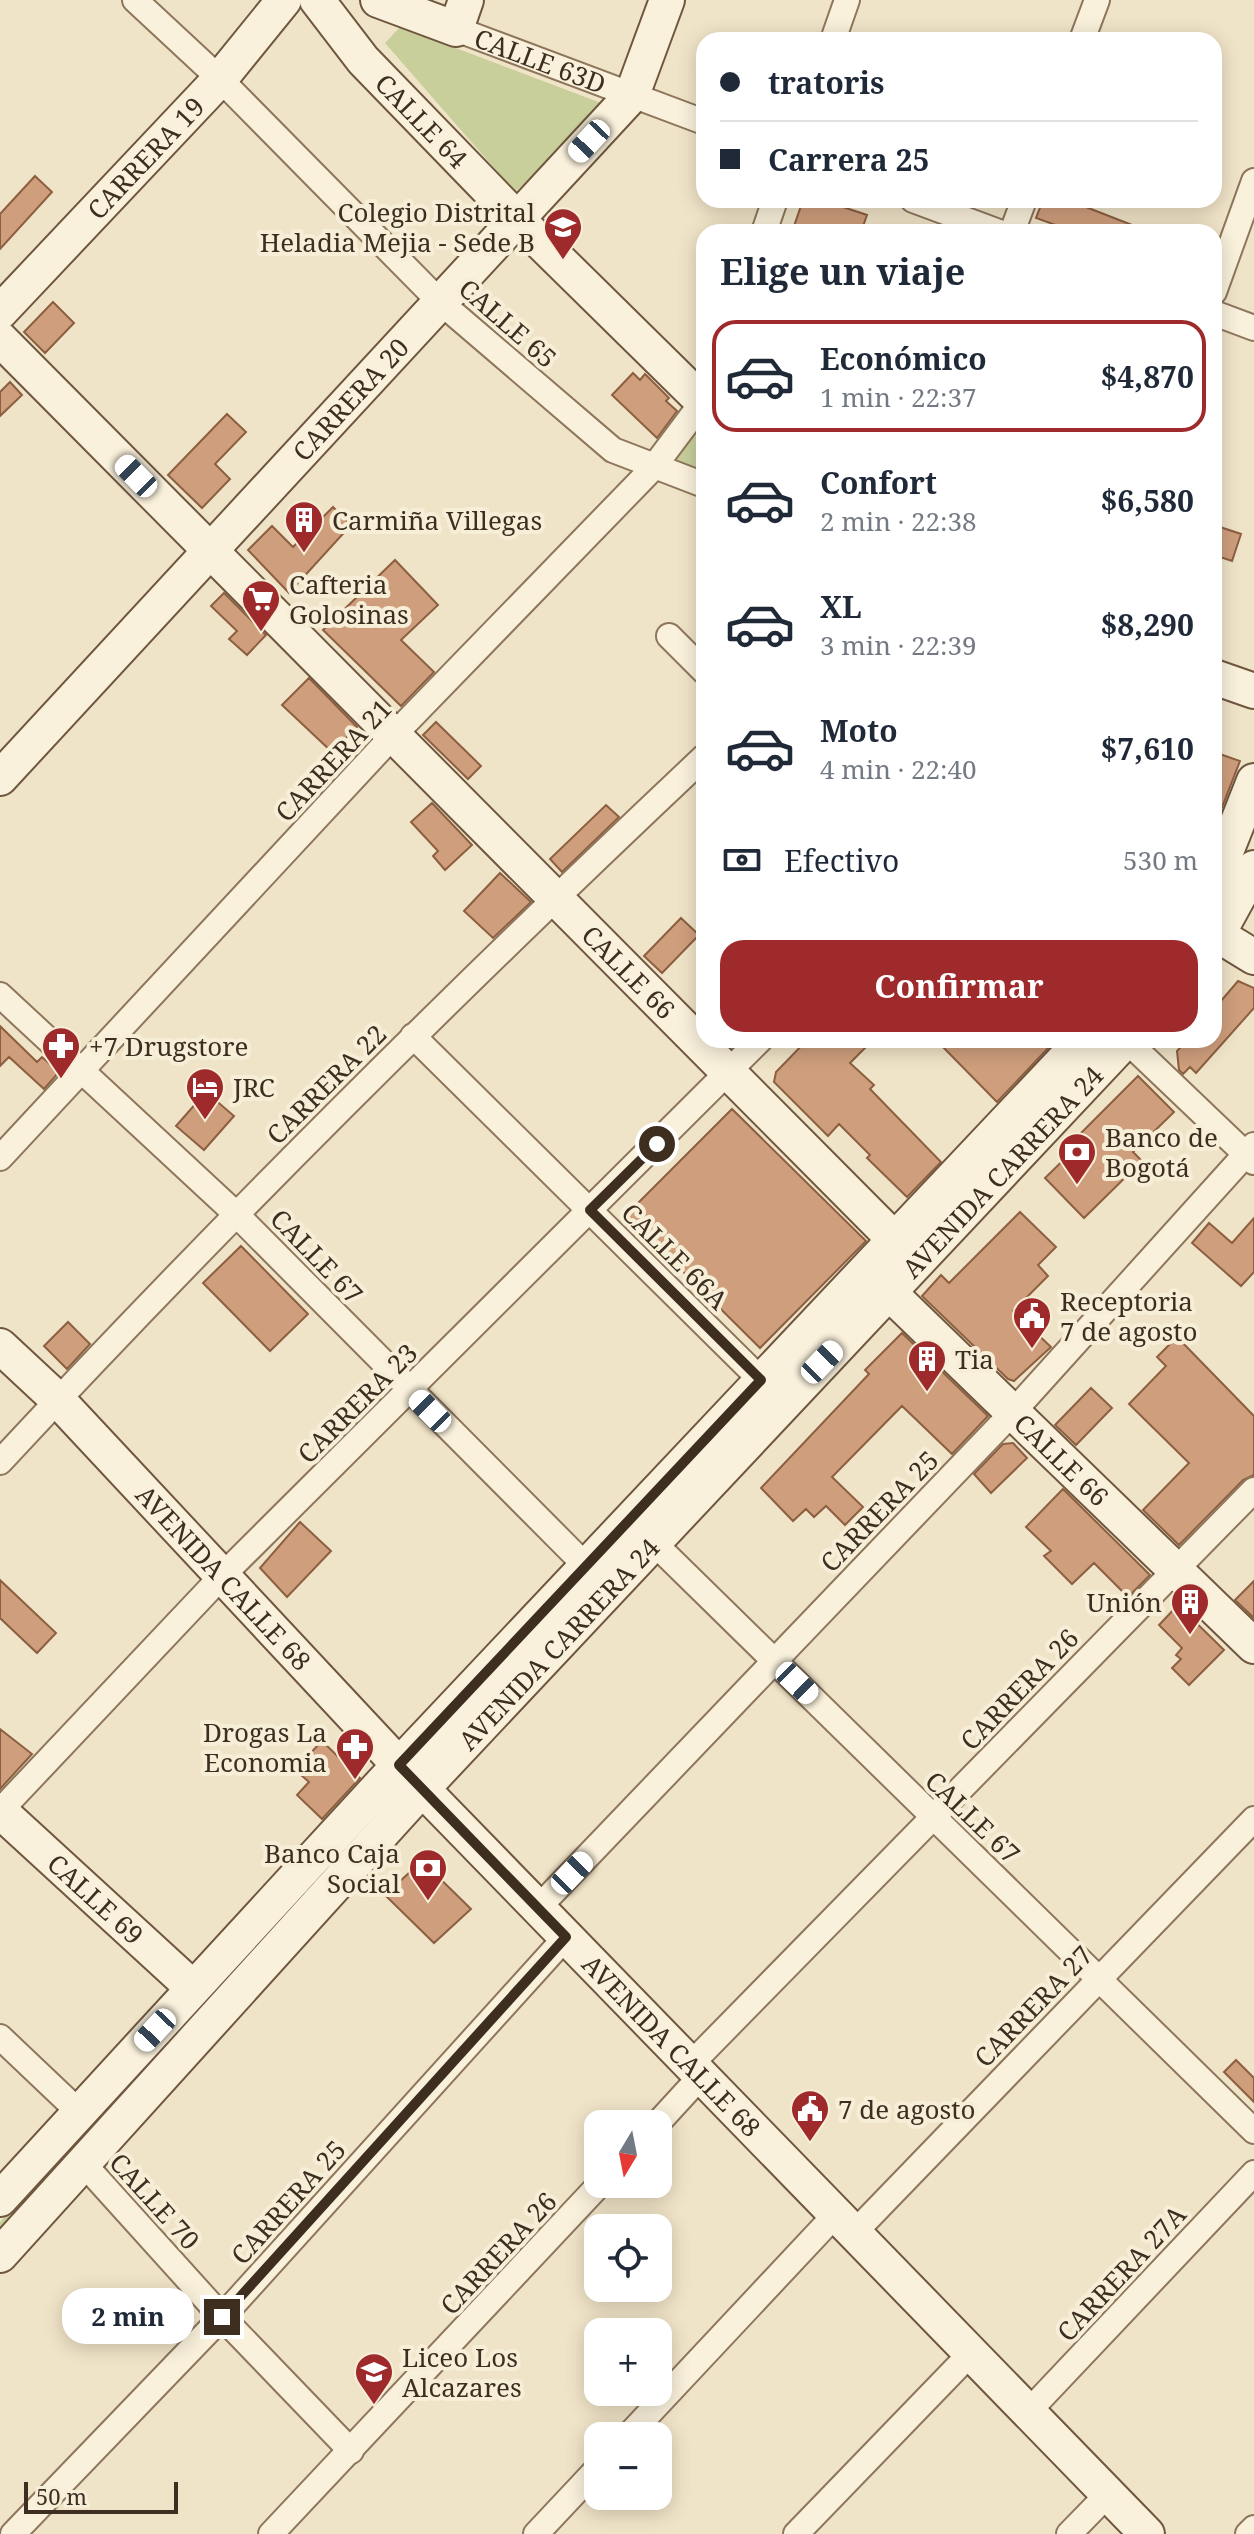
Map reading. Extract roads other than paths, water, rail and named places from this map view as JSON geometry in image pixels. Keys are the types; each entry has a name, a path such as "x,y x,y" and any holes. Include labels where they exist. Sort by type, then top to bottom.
{"main road":[{"name":"CARRERA 19","path":"0,312 220,79 284,0"},
{"name":"CALLE 64","path":"317,0 363,60 517,219 696,393"},
{"name":"CALLE 63D","path":"378,0 461,14"},
{"name":"CARRERA 20","path":"0,778 632,95 667,0"},
{"name":"CALLE 66","path":"0,339 696,1040"},
{"path":"1222,680 1254,691"},
{"path":"1222,862 1254,781"},
{"path":"1222,927 1254,868"},
{"path":"1222,941 1254,957"},
{"name":"CALLE 66","path":"704,1048 894,1239"},
{"name":"AVENIDA CARRERA 24","path":"894,1239 1073,1048"},
{"name":"AVENIDA CARRERA 24","path":"0,2255 83,2163 586,1566 761,1380 877,1281 1118,1048"},
{"path":"877,1281 894,1239"},
{"name":"CALLE 66","path":"877,1281 1254,1646"},
{"name":"AVENIDA CARRERA 24","path":"0,2199 193,1988 654,1543 877,1281"},
{"name":"AVENIDA CALLE 68","path":"0,1346 58,1400 410,1777 1147,2534"},
{"name":"CALLE 69","path":"0,1811 193,1988"}],"street":[{"name":"CALLE 65","path":"135,0 220,79 439,301 613,450 696,482"},
{"path":"836,32 847,0"},
{"path":"1085,32 1097,0"},
{"name":"CALLE 63D","path":"461,14 632,95 696,119"},
{"path":"1222,270 1254,181"},
{"path":"934,208 978,224"},
{"path":"1222,316 1254,328"},
{"name":"CARRERA 21","path":"0,1158 394,735 653,468 696,412"},
{"path":"669,636 696,663"},
{"name":"CARRERA 22","path":"0,1462 236,1214 413,1036 696,765"},
{"name":"CALLE 67","path":"0,995 236,1214 586,1566"},
{"name":"CALLE 66A","path":"413,1036 761,1380"},
{"name":"CARRERA 23","path":"0,1811 222,1576 752,1048"},
{"path":"1135,1048 1251,1154"},
{"name":"CARRERA 25","path":"538,1908 1013,1412 1251,1154"},
{"name":"CARRERA 26","path":"667,2110 696,2070 933,1817 1254,1490"},
{"name":"CALLE 67","path":"654,1543 1254,2131"},
{"name":"CARRERA 27","path":"642,2422 1099,1978 1254,1819"},
{"name":"CARRERA 25","path":"13,2534 222,2317 566,1937"},
{"path":"0,2037 79,2112"},
{"name":"CALLE 70","path":"83,2163 222,2317 351,2451"},
{"name":"CARRERA 27A","path":"1028,2412 1254,2173"},
{"name":"CARRERA 26","path":"271,2534 587,2198"},
{"path":"796,2534 971,2353"},
{"path":"536,2534 584,2483"},
{"path":"1069,2534 1108,2494"},
{"path":"1248,2534 1254,2528"}],"place":[{"name":"Colegio Distrital Heladia Mejia - Sede B","path":"563,261"},
{"name":"Carmiña Villegas","path":"304,554"},
{"name":"Cafteria Golosinas","path":"261,633"},
{"name":"+7 Drugstore","path":"61,1080"},
{"name":"JRC","path":"205,1121"},
{"name":"Banco de Bogotá","path":"1077,1186"},
{"name":"Receptoria 7 de agosto","path":"1032,1350"},
{"name":"Tia","path":"927,1393"},
{"name":"Unión","path":"1190,1636"},
{"name":"Drogas La Economia","path":"355,1781"},
{"name":"Banco Caja Social","path":"428,1902"},
{"name":"7 de agosto","path":"810,2143"},
{"name":"Liceo Los Alcazares","path":"374,2406"}]}
